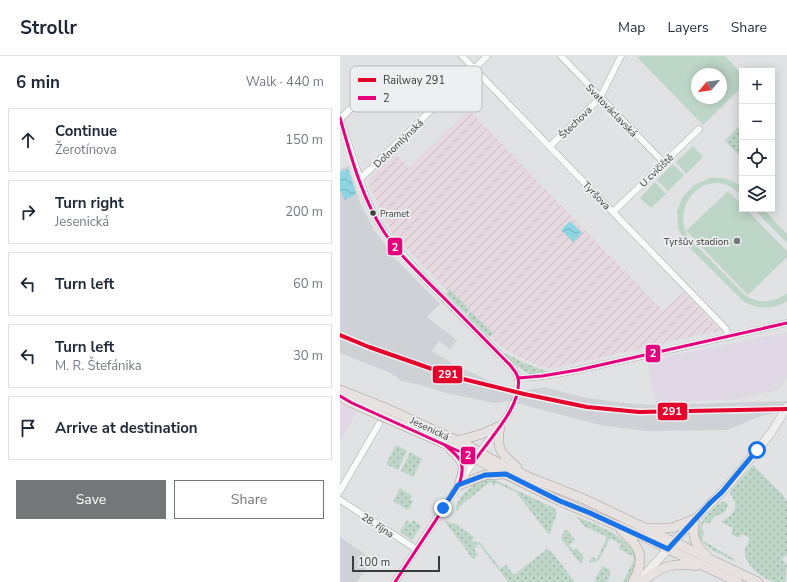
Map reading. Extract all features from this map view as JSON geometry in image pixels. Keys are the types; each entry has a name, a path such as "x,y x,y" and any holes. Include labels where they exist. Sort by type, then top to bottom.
{"main road":[{"name":"Jesenická","path":"340,390 388,409 457,441 506,474 560,501 671,546 711,565 758,582"},
{"name":"Jesenická","path":"340,396 352,403 442,443 491,459 531,478 584,499 644,528 671,546"},
{"path":"457,441 482,434 500,426"},
{"path":"500,426 497,438 502,454 531,478"},
{"path":"442,443 462,461 464,469 458,485"},
{"path":"458,485 485,475 506,474"},
{"path":"644,528 672,528 695,519"},
{"path":"695,519 692,528 694,541 711,565"},
{"path":"612,523 628,536 638,549 641,560 633,582"},
{"path":"642,582 659,570 673,565 711,565"},
{"name":"Jesenická","path":"711,565 738,582"}],"street":[{"name":"Tyršova","path":"462,56 473,66"},
{"name":"Dolnomlýnská","path":"477,66 487,56"},
{"name":"Svatováclavská","path":"561,56 664,163"},
{"name":"Štechova","path":"550,146 600,98 621,56"},
{"name":"Tyršova","path":"482,75 726,329 729,337"},
{"path":"350,108 340,118 366,197 378,222 420,275 510,365 518,378 517,390"},
{"name":"Dolnomlýnská","path":"360,179 429,112"},
{"name":"U cvičiště","path":"613,212 699,129"},
{"path":"518,378 536,378 560,374 787,323"},
{"path":"395,582 478,455 509,413 514,403"},
{"path":"638,582 737,475 771,433 787,407"},
{"path":"340,491 378,424"},
{"name":"28. října","path":"340,500 416,549"}],"shaded area":[{"path":"467,112 471,112 663,311 684,292 721,331 550,369 527,361 501,347 392,233 367,180 395,153 409,168"},
{"path":"349,166 360,203 375,231 396,259 440,304 427,317 457,340 450,349 439,341 432,351 453,364 492,382 522,391 544,387 582,397 652,405 787,401 787,413 761,416 727,430 645,431 600,425 509,401 495,403 446,393 417,384 401,381 391,373 340,353 340,169"},
{"path":"787,332 787,378 778,390 738,399 656,403 647,361"},
{"path":"340,402 357,412 340,441"},
{"path":"340,537 372,559 357,582 340,582"}],"green space":[{"path":"640,56 725,56 739,71 739,90 727,102 727,68 691,68 691,104 725,104 703,125 638,58"},
{"path":"738,127 739,155 725,141"},
{"path":"693,146 703,157 686,174 676,162"},
{"path":"673,164 684,175 668,191 657,180"},
{"path":"710,178 723,178 735,182 739,185 739,193 733,188 722,184 711,184 701,187 693,194 687,203 684,213 684,225 688,237 746,296 751,299 767,301 777,299 787,293 786,302 780,305 764,308 748,304 743,301 687,245 678,228 677,212 682,197 694,185"},
{"path":"655,182 666,194 651,208 640,198"},
{"name":"Tyršův stadion","path":"728,191 739,202 739,212 749,212 787,251 787,257 748,295 686,231"},
{"path":"757,212 766,212 787,234 787,243"},
{"path":"450,289 470,310 466,314 446,294"},
{"path":"471,312 493,333 489,337 467,316"},
{"path":"505,353 524,363 551,373 533,375 525,372 503,355"},
{"path":"396,445 407,451 398,470 386,464"},
{"path":"410,452 422,459 413,477 401,471"},
{"path":"753,465 782,494 787,502 787,555 782,559 787,565 785,582 770,581 754,570 745,555 745,548 750,538 742,534 739,538 731,534 733,528 721,522 732,513 735,507 735,503 730,494 731,490"},
{"path":"493,479 554,508 557,513 549,535 516,492 496,483 494,486 490,482 461,505 457,511 456,510 456,506 461,497 473,486 482,480"},
{"path":"400,488 412,496 410,499 413,502 408,510 393,501"},
{"path":"725,501 728,505 725,512 714,517 709,524 704,522 701,530 705,532 702,540 734,559 734,561 710,548 699,538 698,531 701,523 718,504"},
{"path":"577,517 612,533 629,545 634,552 636,565 627,582 623,582 634,560 634,557 619,549 621,544 610,538 599,560 589,562 592,557 597,559 607,537 584,526"},
{"path":"407,520 410,523 413,520 421,526 412,540 400,532"},
{"path":"447,521 452,524 454,523 474,537 472,541 474,543 476,540 478,543 480,542 500,569 506,565 514,575 547,549 551,551 575,582 508,582 479,544 474,549 478,555 473,559 446,523"},
{"path":"565,530 567,530 575,540 569,545 573,550 576,548 584,557 581,564 562,540 562,535"},
{"path":"603,566 610,570 610,576 607,582 596,582 595,579"}],"water":[{"path":"348,169 356,194 345,200 340,190 340,172"},
{"path":"570,221 582,233 573,242 561,230"}],"tunnel":[{"path":"513,403 517,390"}],"railway":[{"path":"340,344 388,363 458,382 524,398 587,407"},
{"path":"544,391 603,404"}],"rail line":[{"name":"291","path":"340,335 369,347 455,377 524,394 587,407 639,412 787,409"}],"transit line":[{"name":"2","path":"340,118 363,191 384,232 411,265 510,365 518,378 516,399 511,410 476,459 352,403 340,396"},
{"name":"2","path":"518,378 578,370 787,323"},
{"name":"2","path":"395,582 459,485 462,471 461,462 459,458 445,445"}],"place":[{"name":"Pramet","path":"373,213"},
{"name":"Tyršův stadion","path":"737,241"}],"route":[{"path":"443,508 458,485 485,475 506,474 560,501 590,513 668,549 722,492 757,450"}]}
